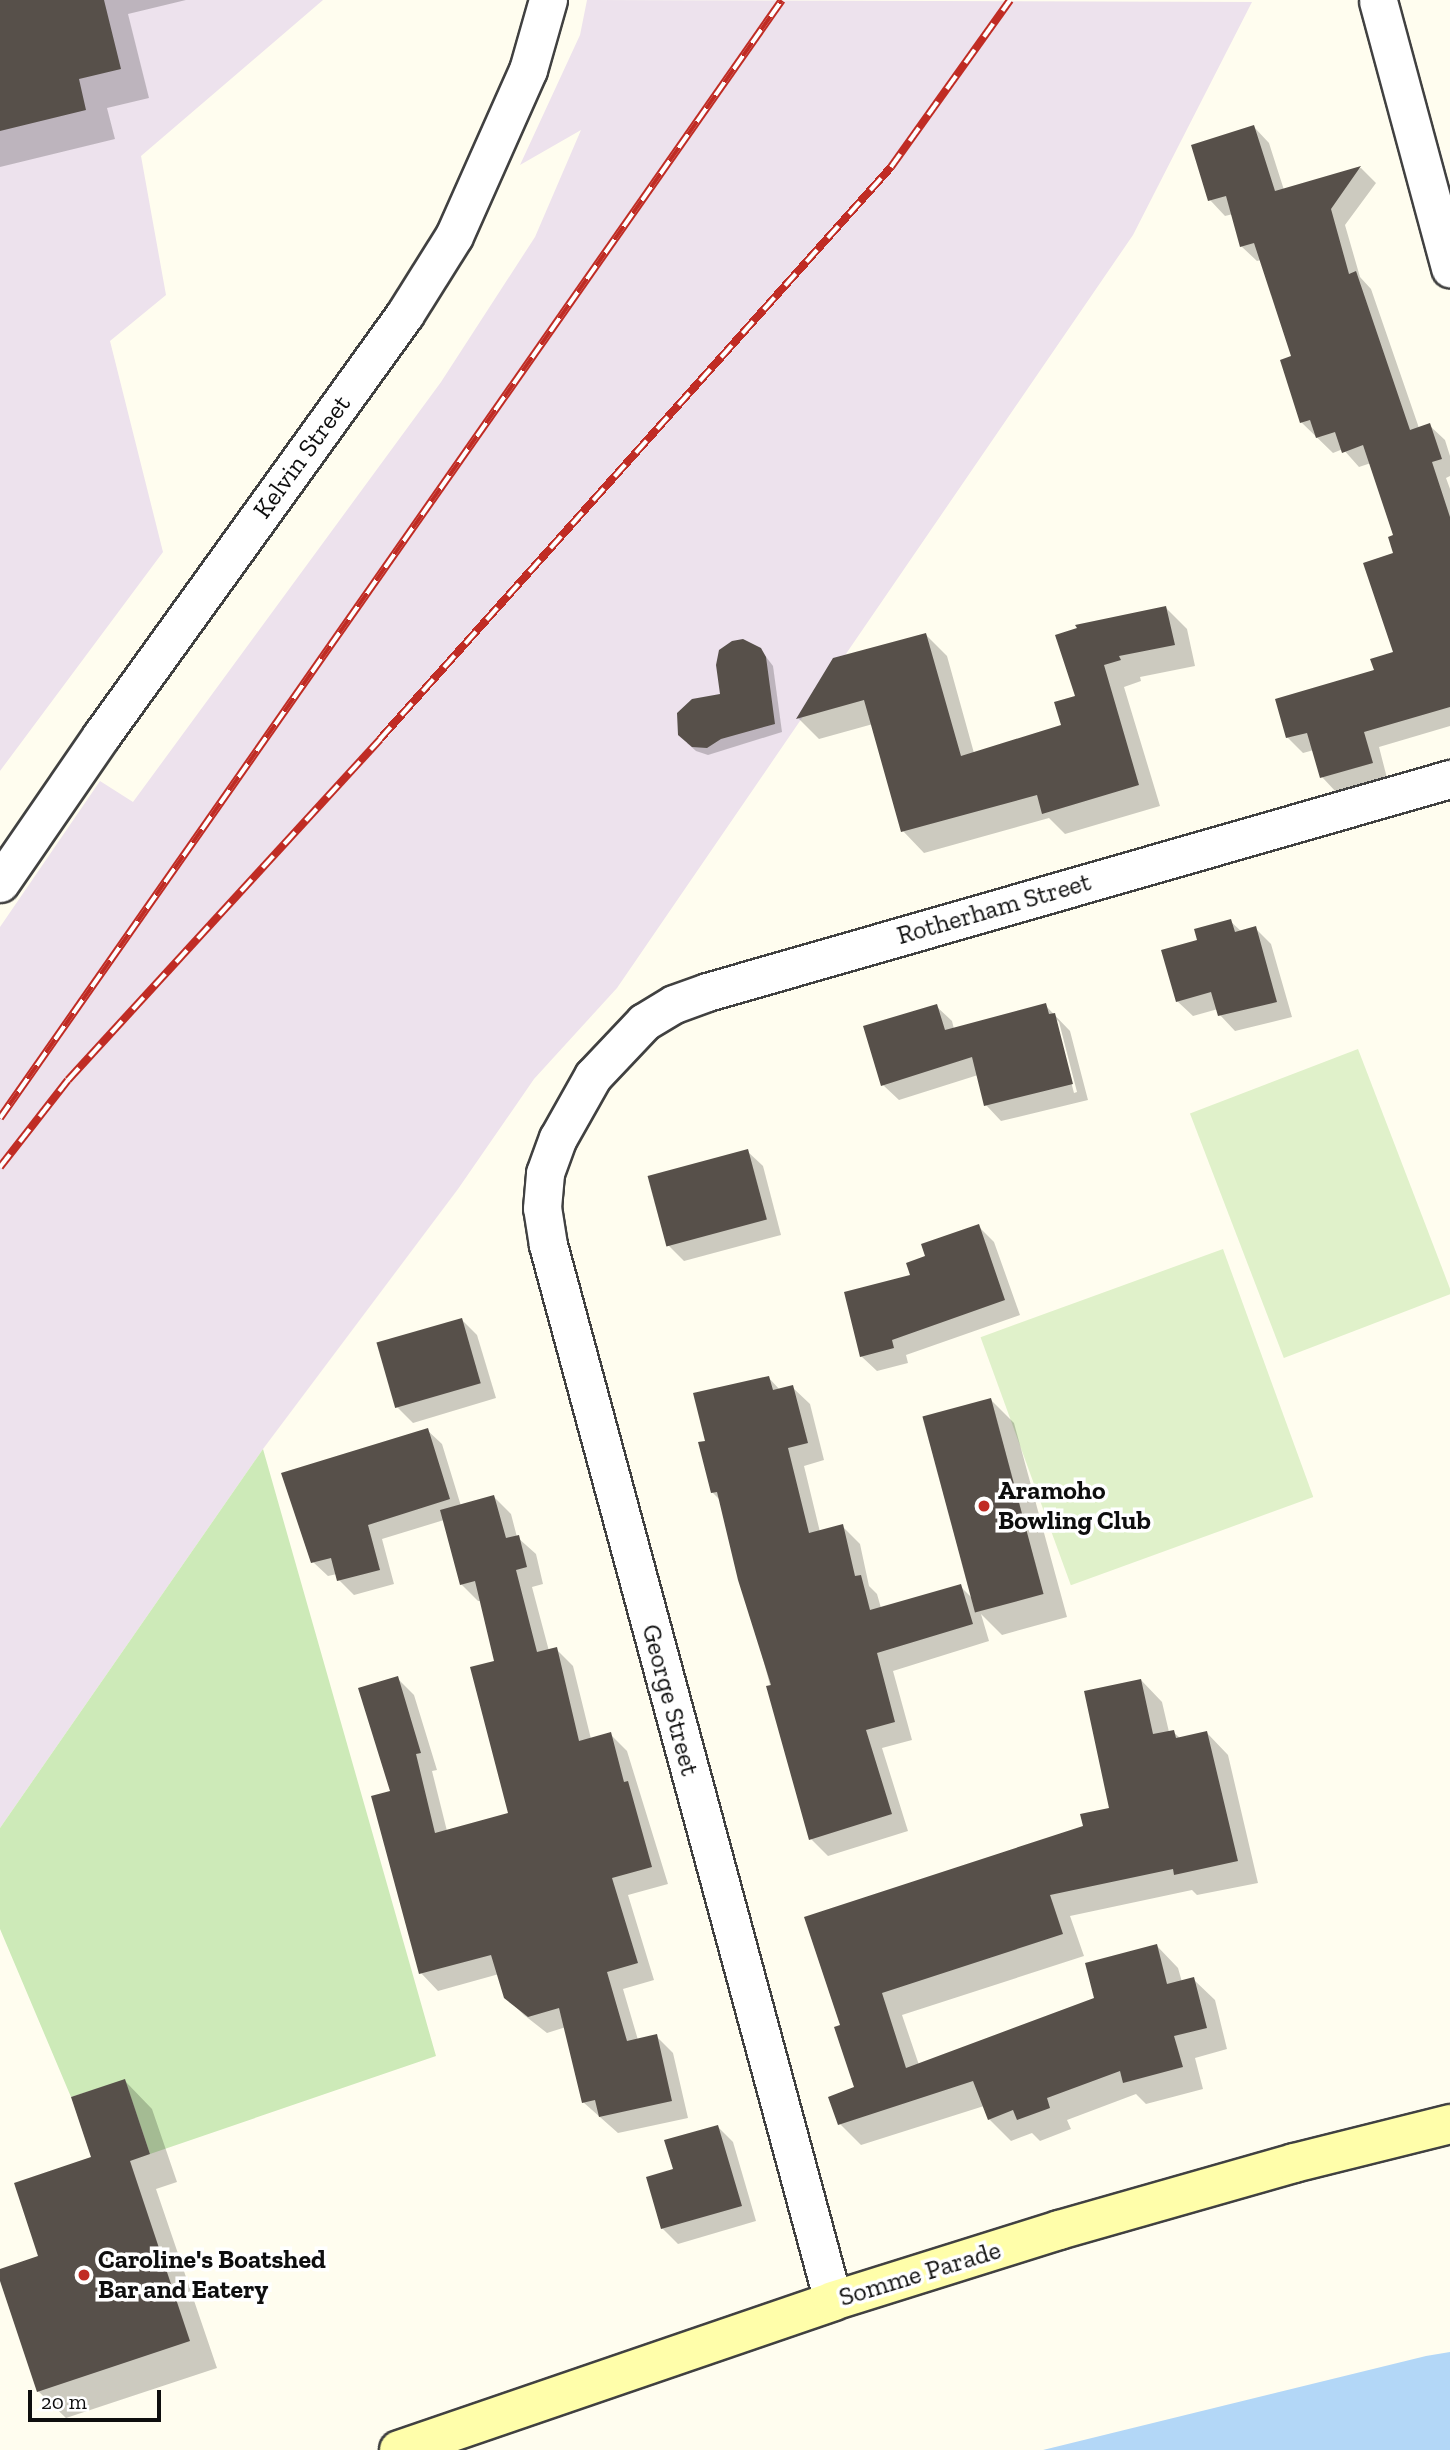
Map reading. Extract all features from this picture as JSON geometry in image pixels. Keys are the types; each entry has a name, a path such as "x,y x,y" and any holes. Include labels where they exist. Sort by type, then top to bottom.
{"main road":[{"name":"Somme Parade","path":"399,2450 832,2301 1059,2231 1294,2163 1450,2124"}],"street":[{"name":"Kelvin Street","path":"0,883 100,736 405,314 447,247 492,157 528,70 548,0"},
{"path":"1378,1 1450,268"},
{"name":"Rotherham Street","path":"576,1102 593,1076 644,1022 674,1004 707,992 1450,779"},
{"name":"George Street","path":"576,1102 545,1173 542,1208 548,1245 832,2301"}],"shaded area":[{"path":"0,0 323,0 141,156 166,295 110,341 163,552 0,771"},
{"path":"587,0 1252,2 1133,235 617,988 534,1079 458,1189 263,1449 0,1828 0,927 100,781 133,802 441,382 535,237 581,130 520,165 580,35"}],"green space":[{"path":"1358,1049 1450,1294 1284,1358 1190,1114"},
{"path":"1223,1249 1313,1497 1071,1585 981,1337"},
{"path":"263,1449 436,2056 150,2154 125,2080 71,2097 0,1929 0,1828"}],"water":[{"path":"1450,2352 1450,2450 1043,2450 1426,2356"}],"building":[{"path":"0,0 104,0 121,69 79,79 86,110 0,131"},
{"path":"1254,125 1275,191 1361,166 1331,209 1349,274 1356,271 1410,430 1430,423 1442,459 1432,462 1450,517 1450,707 1364,732 1373,763 1320,778 1307,733 1286,738 1275,699 1374,670 1370,659 1393,652 1363,563 1393,553 1388,537 1393,535 1363,445 1342,453 1335,432 1316,438 1310,420 1300,423 1280,360 1291,356 1254,243 1240,247 1226,196 1208,201 1191,145"},
{"path":"1166,606 1175,645 1119,656 1121,660 1104,665 1139,785 1042,814 1037,795 901,832 864,700 796,719 833,658 926,633 961,756 1061,725 1054,702 1075,696 1055,635 1077,628 1075,625"},
{"path":"743,639 761,648 766,657 775,724 721,739 707,748 692,747 678,735 677,713 692,699 720,694 716,665 719,650 732,641"},
{"path":"1231,919 1235,932 1256,926 1277,1002 1218,1016 1211,992 1176,1002 1161,950 1197,940 1194,929"},
{"path":"1046,1003 1049,1014 1055,1013 1073,1084 984,1106 972,1057 881,1086 863,1026 937,1004 945,1030"},
{"path":"748,1149 767,1220 666,1246 648,1176"},
{"path":"979,1224 1005,1300 892,1340 894,1348 860,1357 844,1292 910,1275 906,1263 925,1256 921,1244"},
{"path":"462,1318 481,1383 395,1408 376,1343"},
{"path":"769,1376 773,1390 793,1385 808,1443 788,1448 809,1533 843,1524 855,1576 861,1575 870,1610 961,1584 973,1624 877,1653 895,1722 866,1730 892,1814 809,1840 766,1686 771,1685 738,1580 717,1492 711,1493 698,1442 705,1441 693,1393"},
{"name":"Aramoho Bowling Club","path":"991,1398 1044,1594 975,1612 922,1416"},
{"path":"428,1428 450,1499 368,1525 380,1570 337,1581 331,1558 311,1563 281,1473"},
{"path":"494,1495 506,1538 519,1535 527,1567 516,1570 537,1652 557,1647 579,1741 611,1732 624,1782 628,1781 652,1867 612,1878 638,1963 607,1972 627,2041 657,2034 672,2101 599,2117 595,2100 582,2103 559,2008 528,2017 504,1998 491,1955 419,1974 371,1796 390,1791 358,1688 398,1676 421,1753 416,1754 435,1833 508,1813 470,1667 494,1661 475,1581 460,1585 440,1510"},
{"path":"1141,1679 1153,1734 1174,1730 1176,1738 1207,1731 1238,1861 1174,1875 1173,1869 1050,1895 1063,1934 882,1993 906,2068 1094,1998 1085,1963 1157,1944 1167,1984 1194,1977 1207,2028 1174,2036 1183,2067 1123,2083 1120,2071 1047,2098 1050,2108 1017,2120 1013,2110 988,2120 973,2081 838,2125 828,2097 854,2087 834,2027 840,2025 804,1917 1083,1826 1080,1814 1109,1808 1084,1691"},
{"name":"Caroline's Boatshed Bar and Eatery","path":"125,2079 150,2154 130,2161 190,2341 37,2392 0,2281 0,2269 38,2256 14,2183 91,2157 71,2097"},
{"path":"718,2125 742,2206 661,2229 646,2177 673,2169 664,2140"}],"railway":[{"path":"0,1118 782,0"},
{"path":"0,1167 68,1080 380,739 891,167 1010,0"}],"place":[{"name":"Aramoho Bowling Club","path":"984,1506"},
{"name":"Caroline's Boatshed Bar and Eatery","path":"84,2275"}]}
